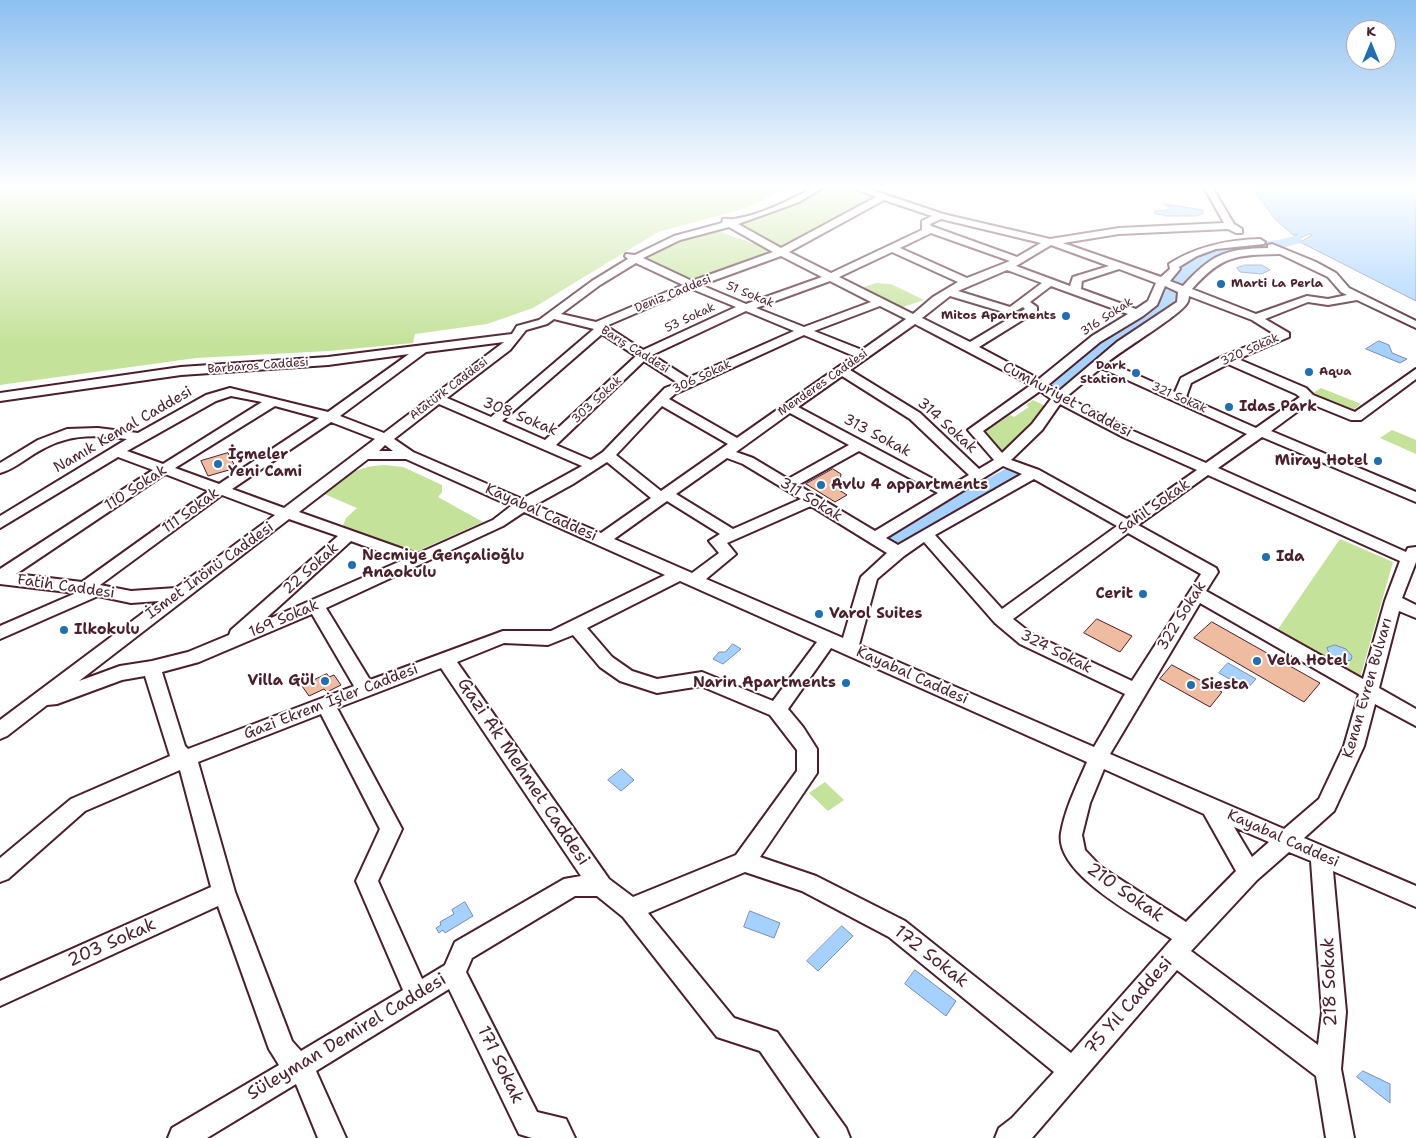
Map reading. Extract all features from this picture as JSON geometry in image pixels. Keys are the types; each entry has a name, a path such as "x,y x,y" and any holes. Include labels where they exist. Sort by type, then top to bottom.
{"street":[{"name":"Atatürk Caddesi","path":"373,447 587,280 662,240"},
{"name":"Deniz Caddesi","path":"492,423 600,327 692,285 782,252 804,240"},
{"path":"832,277 908,240"},
{"path":"960,240 1018,261"},
{"name":"320 Sokak","path":"1043,240 1148,276 1164,284 1256,318 1285,335 1227,360 1185,382 1179,398"},
{"path":"1051,242 1063,240"},
{"path":"1258,240 1332,275 1345,290 1416,325"},
{"name":"Cumhuriyet Caddesi","path":"759,241 970,347 1040,385 1058,398 1128,434 1209,468 1411,562"},
{"name":"Menderes Caddesi","path":"602,540 914,319 937,299 967,282 1018,261 1051,242"},
{"name":"316 Sokak","path":"1002,461 975,430 1040,385 1149,315 1153,302 1175,269 1173,266 1210,247 1262,242"},
{"path":"892,248 967,282"},
{"path":"875,538 979,477 1002,461 1037,427 1058,398 1100,363 1106,344 1149,315 1182,303 1181,290 1208,263 1242,252 1279,250"},
{"name":"Atatürk Caddesi","path":"518,333 543,322 633,257"},
{"name":"51 Sokak","path":"633,257 744,308 863,355"},
{"path":"1189,257 1208,263"},
{"path":"1005,266 1149,315"},
{"path":"1075,291 1077,278 1120,266"},
{"path":"1148,276 1165,266 1173,266"},
{"name":"53 Sokak","path":"645,354 744,308 832,277"},
{"path":"970,347 1015,314 1033,309 1022,301 1050,282"},
{"path":"949,292 1015,314"},
{"path":"1256,318 1308,299 1328,302 1358,297"},
{"path":"901,312 937,299"},
{"name":"306 Sokak","path":"523,505 608,456 670,391 803,331 881,302"},
{"name":"Barış Caddesi","path":"552,315 600,327 645,354 687,383"},
{"name":"Barbaros Caddesi","path":"0,397 181,371 328,361 427,349 518,333"},
{"name":"111 Sokak","path":"0,633 90,590 220,490 330,417 427,349"},
{"name":"303 Sokak","path":"548,446 645,354"},
{"path":"1227,360 1301,391 1308,398 1356,417 1416,373"},
{"name":"321 Sokak","path":"1100,363 1259,433 1416,497"},
{"name":"314 Sokak","path":"841,370 914,416 979,477"},
{"name":"Namık Kemal Caddesi","path":"0,523 115,451 211,398 230,392 273,401 330,417 373,447"},
{"name":"308 Sokak","path":"436,398 592,465"},
{"name":"Sahil Sokak","path":"1001,619 1128,525 1308,398"},
{"name":"311 Sokak","path":"662,400 748,461 898,552"},
{"name":"110 Sokak","path":"0,578 162,470 273,401"},
{"name":"313 Sokak","path":"788,407 950,494"},
{"path":"0,470 58,436 86,433 120,434 140,437"},
{"path":"787,485 860,445"},
{"path":"373,447 408,455"},
{"path":"373,447 408,455"},
{"name":"İsmet İnönü Caddesi","path":"0,732 143,620 373,447"},
{"path":"115,451 162,470 286,514 305,518 418,560"},
{"name":"Kayabal Caddesi","path":"408,455 1416,897"},
{"path":"608,456 664,497 732,535 812,500"},
{"name":"322 Sokak","path":"1002,461 1034,473 1210,572 1136,691 1098,758"},
{"path":"849,648 869,577 898,552 924,534 1034,473"},
{"name":"169 Sokak","path":"35,704 120,672 152,668 194,657 316,606 418,560 498,523 523,505"},
{"name":"22 Sokak","path":"227,643 349,534"},
{"name":"324 Sokak","path":"924,534 1001,619 1026,639 1136,691"},
{"name":"Gazi Ekrem İşler Caddesi","path":"0,872 78,805 184,758 503,637 520,637 540,641 576,627 687,577 728,554 717,541 732,535"},
{"name":"Kenan Evren Bulvarı","path":"1288,841 1328,805 1354,746 1394,601 1411,562"},
{"name":"Fatih Caddesi","path":"0,578 131,597 180,594"},
{"path":"1196,593 1416,718"},
{"name":"Fatih Caddesi","path":"131,597 143,620"},
{"path":"1394,601 1416,612"},
{"path":"316,606 365,688"},
{"path":"576,627 606,662 626,676 657,686 702,679 777,710 796,732 807,749 807,773 744,862 632,909"},
{"path":"777,710 828,639"},
{"path":"97,656 120,672"},
{"name":"Gazi Ak Mehmet Caddesi","path":"445,659 601,886"},
{"path":"152,668 176,750 188,762 224,892 282,1048 304,1073 332,1138"},
{"path":"324,704 391,829 367,881 417,995"},
{"name":"210 Sokak","path":"1098,758 1080,803 1070,835 1075,855 1094,874 1182,945"},
{"path":"1210,807 1249,873"},
{"name":"75 Yıl Caddesi","path":"1021,1135 1072,1071 1182,945 1249,873 1288,841"},
{"name":"218 Sokak","path":"1322,856 1334,1012 1328,1069 1340,1138"},
{"name":"172 Sokak","path":"744,862 808,883 897,928 1072,1071"},
{"name":"Süleyman Demirel Caddesi","path":"182,1138 454,973 463,950 572,886 601,886"},
{"path":"601,886 632,909 726,1028 768,1041 836,1138"},
{"name":"203 Sokak","path":"0,994 224,892"},
{"path":"1182,945 1328,1069"},
{"name":"171 Sokak","path":"454,973 529,1124 556,1129 561,1138"}],"green space":[{"path":"0,240 645,240 533,308 487,324 415,334 413,343 329,351 196,358 0,385"},
{"path":"677,240 744,240 772,250 693,281 641,257"},
{"path":"767,240 795,240 779,247"},
{"path":"876,283 891,284 924,300 900,308 861,288"},
{"path":"1321,388 1361,404 1352,411 1311,394"},
{"path":"1033,400 1045,406 1025,429 1028,431 1025,434 1022,433 1014,440 1017,442 1002,456 982,434 1010,415 1014,417 1029,407 1026,405"},
{"path":"1392,430 1416,440 1416,454 1380,438"},
{"path":"384,465 403,467 442,485 442,492 438,497 483,522 413,553 347,529 343,525 346,518 357,508 322,493 350,473"},
{"path":"1340,539 1393,562 1360,678 1276,632"},
{"path":"825,782 844,800 828,811 809,793"}],"water":[{"path":"1303,240 1416,240 1416,301 1300,242"},
{"path":"1245,265 1262,265 1270,270 1261,274 1240,272 1237,268"},
{"path":"1379,341 1389,345 1392,353 1407,359 1400,363 1366,349"},
{"path":"733,644 741,649 723,664 713,659 719,652 725,652"},
{"path":"1335,645 1346,649 1352,656 1351,660 1342,662 1330,656 1327,648"},
{"path":"1228,663 1256,679 1247,689 1219,673"},
{"path":"622,769 634,780 621,791 608,780"},
{"path":"465,902 473,916 445,933 443,930 439,933 436,928 441,925 440,922 454,914 452,910"},
{"path":"750,911 780,923 774,938 744,927"},
{"path":"842,926 853,936 818,971 807,961"},
{"path":"915,970 956,1001 946,1016 905,984"},
{"path":"1363,1071 1390,1084 1390,1103 1357,1077"}],"building":[{"name":"İçmeler Yeni Cami","path":"228,453 236,468 208,476 201,461"},
{"name":"Avlu 4 appartments","path":"833,469 841,474 839,490 847,495 835,502 806,484"},
{"path":"1097,619 1132,636 1120,652 1084,633"},
{"name":"Vela Hotel","path":"1212,622 1320,683 1304,702 1194,638"},
{"name":"Siesta","path":"1172,665 1222,692 1210,707 1160,679"},
{"name":"Villa Gül","path":"327,674 329,677 334,675 341,685 327,692 324,689 309,696 302,686"}],"waterway":[{"path":"1058,384 1094,350 1166,306 1170,294 1182,276 1209,254 1222,250 1278,244 1295,240"},
{"path":"892,540 1016,471"}],"place":[{"name":"Marti La Perla","path":"1221,284"},
{"name":"Mitos Apartments","path":"1066,316"},
{"name":"Aqua","path":"1309,372"},
{"name":"Dark Station","path":"1136,373"},
{"name":"Idas Park","path":"1229,407"},
{"name":"Miray Hotel","path":"1378,461"},
{"name":"İçmeler Yeni Cami","path":"218,464"},
{"name":"Avlu 4 appartments","path":"821,485"},
{"name":"Ida","path":"1266,557"},
{"name":"Necmiye Gençalioğlu Anaokulu","path":"352,565"},
{"name":"Cerit","path":"1143,594"},
{"name":"Varol Suites","path":"819,614"},
{"name":"Ilkokulu","path":"64,630"},
{"name":"Vela Hotel","path":"1257,661"},
{"name":"Villa Gül","path":"325,681"},
{"name":"Narin Apartments","path":"846,683"},
{"name":"Siesta","path":"1191,685"}]}
